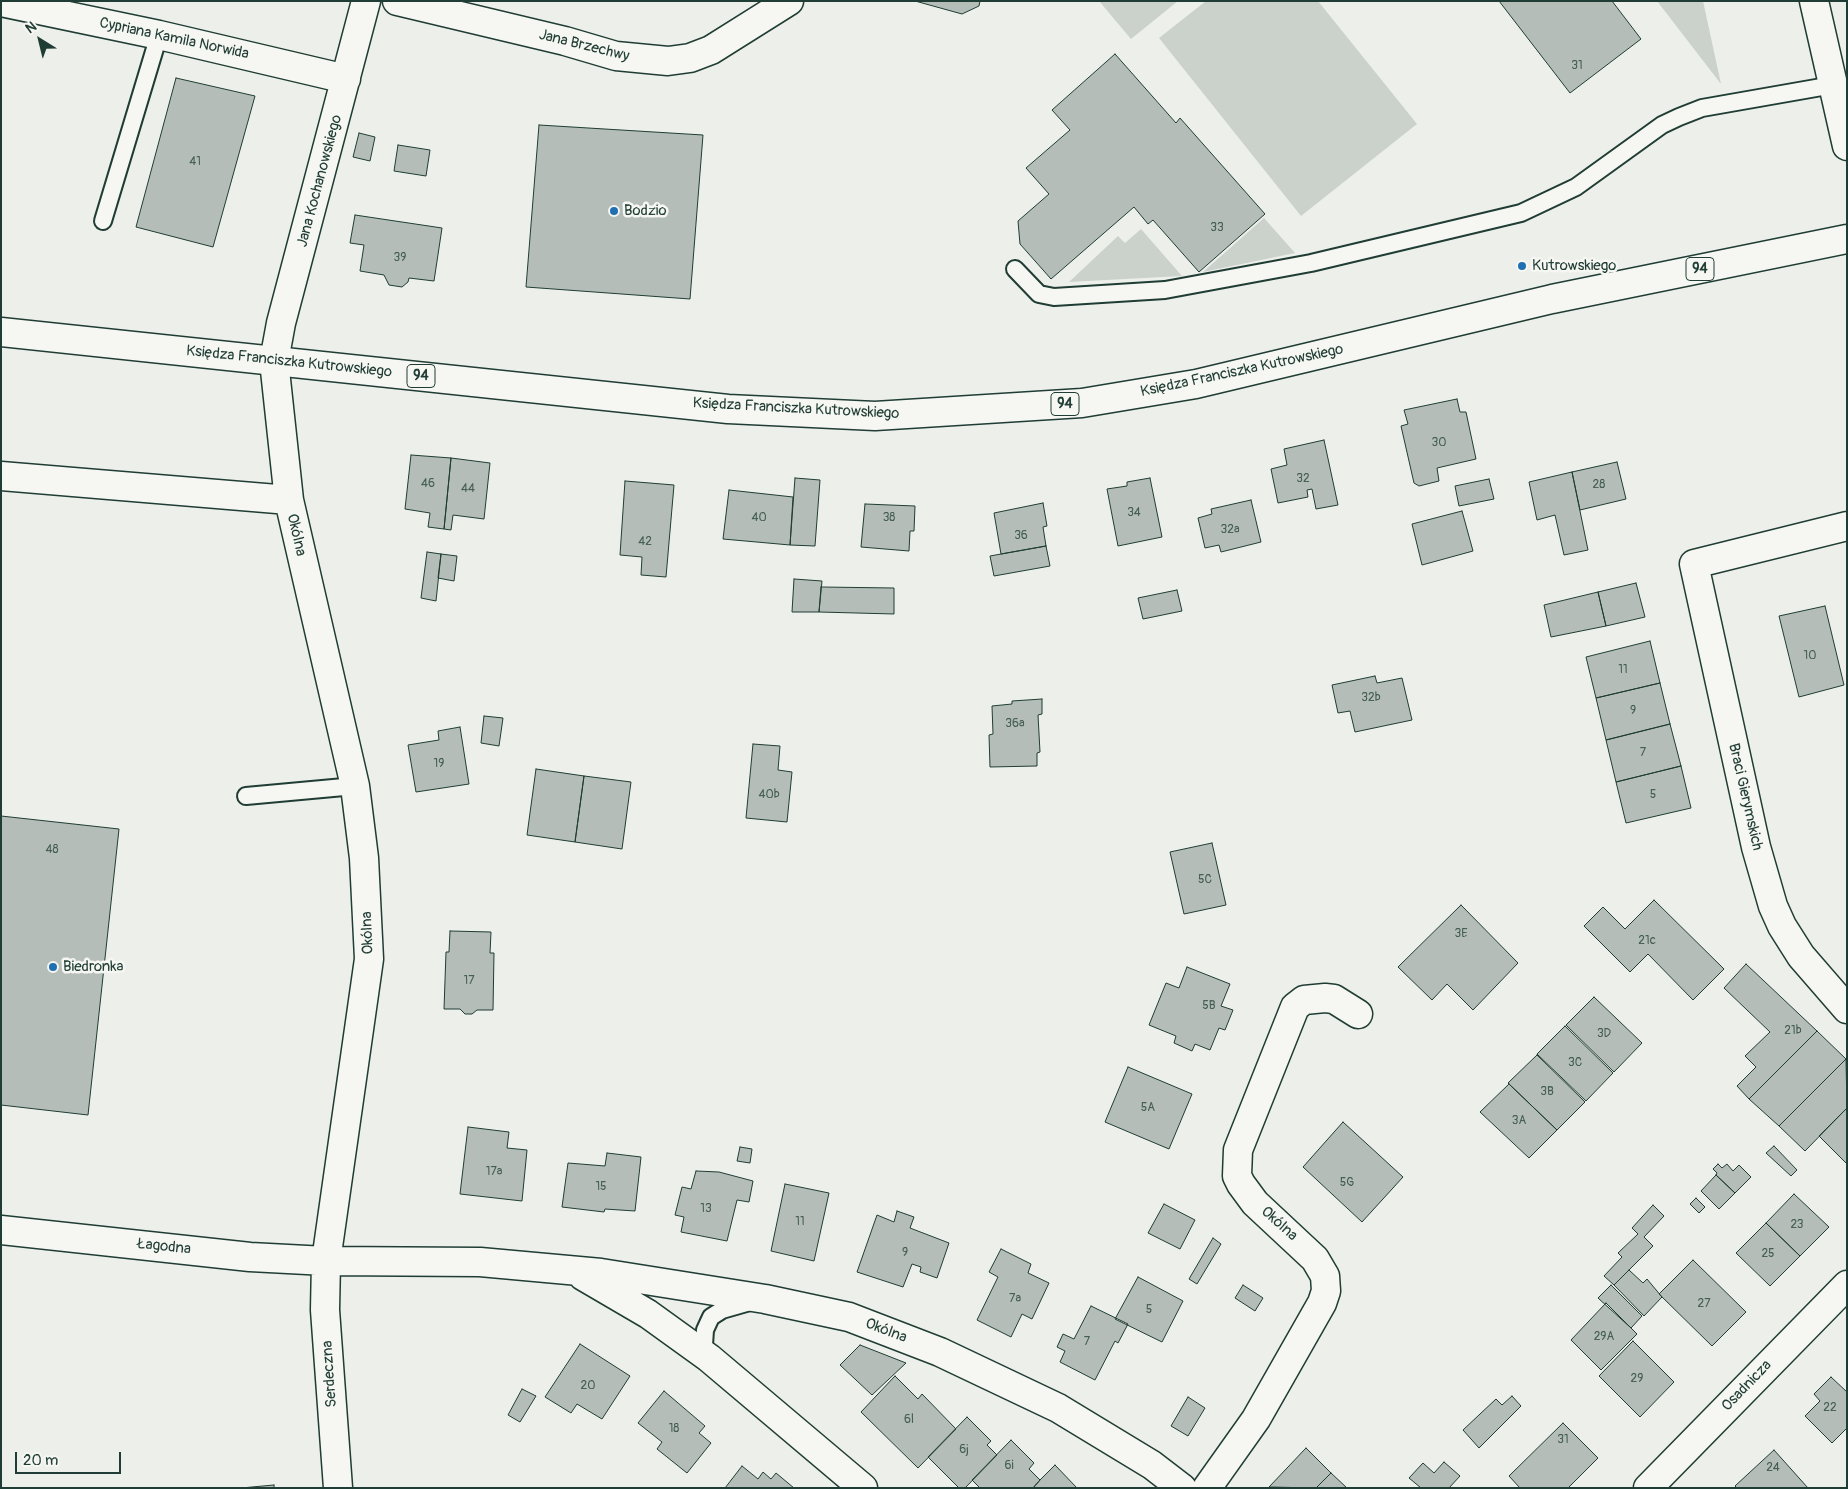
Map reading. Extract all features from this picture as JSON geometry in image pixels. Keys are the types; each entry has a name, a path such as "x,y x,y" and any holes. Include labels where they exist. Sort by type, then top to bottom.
{"street":[{"name":"Jana Kochanowskiego","path":"274,361 281,323 366,1"},
{"name":"Jana Brzechwy","path":"396,1 565,41 616,56 668,61 684,59 711,50 789,1"},
{"path":"1814,1 1837,73 1847,146"},
{"name":"Cypriana Kamila Norwida","path":"1,2 159,35 346,79"},
{"name":"Księdza Franciszka Kutrowskiego","path":"1,332 728,409 875,416 1082,403 1196,384 1552,299 1847,239"},
{"name":"Okólna","path":"274,361 289,500 356,786 364,858 369,959 326,1261 480,1262 601,1273 765,1299 849,1317 940,1352 1058,1408 1145,1461 1182,1488"},
{"path":"1,476 289,500"},
{"name":"Braci Gierymskich","path":"1847,526 1694,564 1756,847 1773,906 1782,926 1801,956 1847,1009"},
{"name":"Okólna","path":"1207,1488 1256,1419 1322,1303 1326,1291 1325,1276 1315,1259 1255,1202 1241,1184 1237,1176 1238,1150 1295,1007 1304,1000 1325,998 1334,1000 1358,1014"},
{"name":"Łagodna","path":"1,1230 250,1257 326,1261"},
{"name":"Serdeczna","path":"326,1261 325,1310 338,1488"},
{"name":"Okólna","path":"576,1272 648,1314 709,1358 863,1488"},
{"name":"Osadnicza","path":"1648,1488 1847,1285"}],"lane":[{"path":"103,221 159,35"},
{"path":"1015,269 1039,294 1054,297 1166,290 1312,263 1521,213 1576,187 1662,125 1679,117 1702,108 1837,73"},
{"path":"246,796 356,786"},
{"name":"Okólna","path":"709,1358 704,1345 711,1317 739,1304 765,1299"}],"shaded area":[{"path":"1099,1 1178,1 1131,39"},
{"path":"1206,1 1318,1 1417,124 1301,216 1159,38"},
{"path":"1657,1 1703,1 1721,84"},
{"path":"1264,218 1295,253 1203,272"},
{"path":"1141,229 1182,276 1069,282 1118,236 1125,243"}],"building":[{"path":"915,1 980,1 979,6 962,14"},
{"path":"1499,1 1612,1 1641,39 1570,93"},
{"path":"1115,54 1176,123 1180,118 1265,214 1199,272 1153,220 1148,224 1134,207 1051,279 1020,244 1018,221 1049,194 1026,168 1070,130 1052,110"},
{"path":"176,78 255,96 213,247 136,227"},
{"name":"Bodzio","path":"539,125 703,135 690,299 526,287"},
{"path":"359,133 375,137 370,161 353,157"},
{"path":"398,145 430,150 426,176 394,171"},
{"path":"355,215 442,228 434,281 409,278 408,282 402,287 389,285 384,275 360,271 364,245 350,243"},
{"path":"1457,399 1460,412 1466,412 1476,459 1437,468 1439,481 1419,486 1414,483 1401,426 1408,424 1404,410"},
{"path":"1324,440 1338,505 1316,509 1312,489 1307,490 1308,497 1278,503 1271,469 1287,465 1284,449"},
{"path":"411,455 451,458 444,529 428,527 430,513 405,509"},
{"path":"451,458 490,463 484,519 453,515 451,530 444,529"},
{"path":"1617,462 1626,499 1580,510 1572,472"},
{"path":"1572,472 1588,550 1564,555 1555,515 1537,520 1529,482"},
{"path":"795,478 820,480 815,546 790,545"},
{"path":"1150,478 1162,537 1118,546 1107,489 1127,486 1127,482"},
{"path":"1489,479 1494,499 1459,506 1455,486"},
{"path":"625,481 674,485 666,577 641,575 642,557 620,555"},
{"path":"729,490 793,497 790,545 723,539"},
{"path":"1251,500 1261,542 1221,552 1219,545 1205,548 1198,518 1212,514 1211,509"},
{"path":"1043,503 1047,526 1043,527 1046,546 1001,554 994,513"},
{"path":"865,504 915,506 914,531 910,531 909,551 861,547"},
{"path":"1462,511 1473,551 1422,565 1412,524"},
{"path":"1046,546 1050,566 994,576 990,556"},
{"path":"427,552 441,554 436,601 421,598"},
{"path":"441,554 457,556 454,581 438,578"},
{"path":"794,579 822,581 819,612 792,612"},
{"path":"1636,583 1645,617 1606,626 1598,592"},
{"path":"821,587 894,588 894,614 819,612"},
{"path":"1177,590 1182,611 1143,619 1138,598"},
{"path":"1598,592 1606,626 1551,637 1544,605"},
{"path":"1825,606 1844,685 1799,697 1779,616"},
{"path":"1650,641 1660,683 1596,698 1586,657"},
{"path":"1375,676 1377,683 1402,678 1412,720 1355,732 1350,711 1338,713 1332,685"},
{"path":"1660,683 1670,724 1606,740 1596,698"},
{"path":"1042,699 1042,714 1038,715 1040,752 1037,753 1037,766 990,767 989,735 993,734 992,706 1012,704 1012,701"},
{"path":"484,716 503,718 499,746 481,743"},
{"path":"1670,724 1681,766 1616,782 1606,740"},
{"path":"460,727 469,784 416,792 408,745 439,740 438,731"},
{"path":"753,744 780,746 778,770 792,772 787,822 746,818"},
{"path":"1681,766 1691,808 1626,823 1616,782"},
{"path":"536,769 584,776 575,842 527,835"},
{"path":"584,776 631,782 622,849 575,842"},
{"name":"Biedronka","path":"1,816 119,829 88,1115 1,1105"},
{"path":"1212,843 1226,905 1184,914 1170,852"},
{"path":"1654,900 1724,969 1693,1000 1648,954 1630,972 1584,926 1603,907 1625,929"},
{"path":"1461,905 1518,963 1473,1010 1447,984 1432,1000 1398,967"},
{"path":"450,931 491,932 490,953 494,953 493,1010 477,1010 472,1014 465,1014 460,1009 444,1009 446,952 449,952"},
{"path":"1746,964 1817,1031 1749,1099 1737,1086 1756,1067 1745,1056 1770,1032 1724,988"},
{"path":"1187,967 1230,984 1221,1006 1233,1010 1225,1030 1219,1028 1210,1050 1195,1044 1192,1051 1174,1043 1176,1036 1149,1025 1166,983 1179,988"},
{"path":"1594,997 1642,1043 1614,1072 1566,1025"},
{"path":"1565,1026 1613,1073 1586,1101 1537,1054"},
{"path":"1817,1031 1846,1059 1779,1126 1749,1099"},
{"path":"1537,1055 1585,1102 1557,1130 1508,1083"},
{"path":"1846,1059 1847,1108 1805,1151 1779,1126"},
{"path":"1128,1067 1192,1094 1169,1149 1105,1122"},
{"path":"1509,1084 1557,1130 1529,1158 1480,1112"},
{"path":"1847,1108 1847,1164 1819,1136"},
{"path":"1343,1122 1403,1177 1362,1222 1303,1167"},
{"path":"468,1127 509,1132 507,1148 527,1150 522,1201 460,1194"},
{"path":"1774,1146 1797,1170 1791,1176 1766,1153"},
{"path":"740,1147 752,1149 750,1163 737,1161"},
{"path":"607,1153 641,1157 635,1211 605,1209 604,1212 562,1207 568,1163 605,1166"},
{"path":"1718,1164 1722,1168 1727,1164 1733,1171 1739,1165 1751,1177 1735,1193 1716,1175 1717,1173 1713,1169"},
{"path":"696,1171 719,1172 753,1181 749,1202 737,1200 727,1241 681,1232 684,1217 675,1215 682,1187 691,1189"},
{"path":"1716,1175 1735,1193 1719,1209 1701,1191"},
{"path":"785,1184 829,1193 814,1261 771,1251"},
{"path":"1794,1194 1829,1227 1800,1256 1766,1223"},
{"path":"1696,1198 1705,1207 1699,1213 1690,1204"},
{"path":"1164,1204 1195,1220 1180,1249 1148,1233"},
{"path":"1653,1205 1664,1216 1644,1237 1653,1246 1614,1285 1604,1276 1622,1257 1618,1253 1638,1234 1632,1228"},
{"path":"897,1211 914,1217 910,1228 949,1243 937,1278 920,1272 921,1267 912,1264 903,1287 857,1272 877,1215 894,1222"},
{"path":"1766,1223 1800,1256 1770,1286 1736,1253"},
{"path":"1213,1238 1221,1244 1197,1284 1189,1279"},
{"path":"1001,1249 1031,1264 1028,1273 1049,1283 1032,1319 1022,1314 1011,1337 977,1320 998,1277 989,1272"},
{"path":"1693,1260 1746,1312 1712,1346 1659,1294"},
{"path":"1629,1270 1643,1283 1647,1279 1662,1297 1644,1316 1614,1285"},
{"path":"1138,1277 1183,1301 1162,1342 1115,1319"},
{"path":"1243,1285 1263,1298 1255,1311 1235,1298"},
{"path":"1611,1285 1642,1316 1631,1328 1598,1298"},
{"path":"1606,1303 1637,1334 1601,1370 1571,1340"},
{"path":"1091,1306 1128,1324 1118,1343 1115,1341 1095,1380 1060,1362 1065,1351 1057,1347 1063,1334 1074,1339"},
{"path":"1633,1341 1674,1382 1640,1417 1599,1376"},
{"path":"580,1344 630,1376 602,1419 577,1404 571,1413 545,1397"},
{"path":"860,1345 906,1363 872,1395 840,1365"},
{"path":"895,1376 918,1399 922,1394 956,1429 918,1468 861,1412"},
{"path":"1831,1377 1847,1392 1847,1428 1832,1443 1805,1416 1820,1401 1814,1394"},
{"path":"522,1389 536,1396 520,1422 508,1415"},
{"path":"664,1391 705,1426 699,1433 711,1443 687,1473 657,1449 662,1442 638,1423"},
{"path":"1512,1396 1521,1406 1479,1448 1463,1430 1496,1399 1502,1405"},
{"path":"1188,1397 1205,1408 1188,1436 1171,1426"},
{"path":"967,1417 991,1441 987,1445 997,1455 965,1488 959,1488 928,1457"},
{"path":"1563,1423 1598,1458 1568,1488 1520,1488 1509,1476"},
{"path":"1011,1440 1034,1463 1029,1469 1040,1480 1033,1488 980,1488 972,1480"},
{"path":"1306,1448 1331,1473 1316,1488 1269,1487"},
{"path":"1774,1450 1808,1488 1737,1488 1735,1486"},
{"path":"1444,1462 1460,1476 1449,1488 1421,1488 1409,1478 1423,1463 1434,1473"},
{"path":"1055,1465 1077,1488 1033,1488 1040,1480"},
{"path":"742,1466 758,1479 763,1472 771,1479 776,1473 794,1488 725,1488"},
{"path":"1331,1473 1347,1488 1316,1488"},
{"path":"274,1485 274,1488 241,1488"}],"place":[{"name":"Bodzio","path":"614,211"},
{"name":"Kutrowskiego","path":"1522,266"},
{"name":"Biedronka","path":"53,967"}]}
